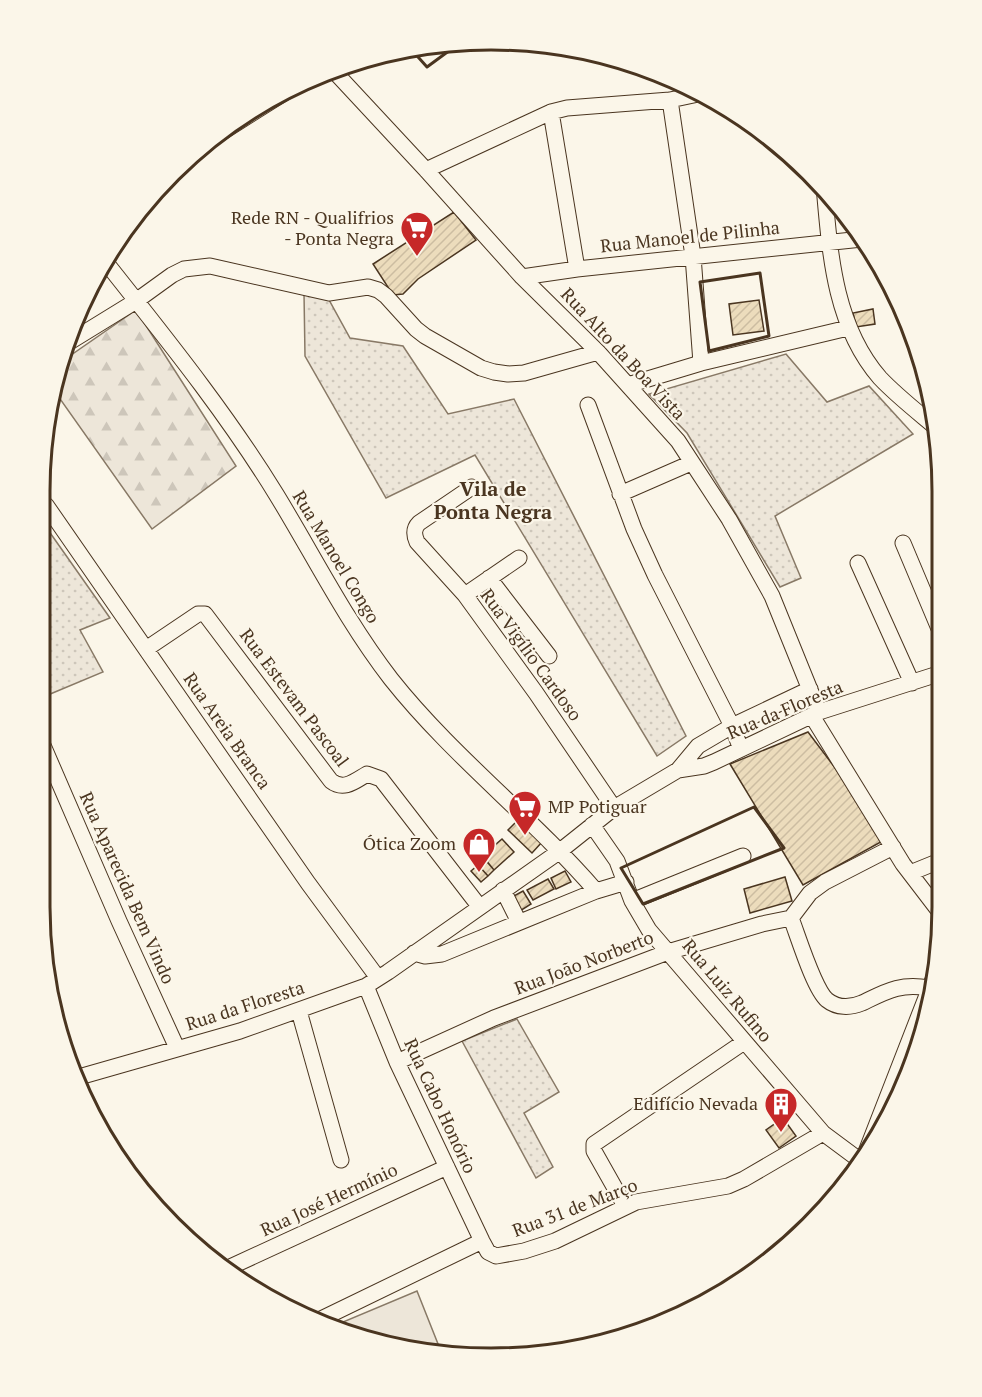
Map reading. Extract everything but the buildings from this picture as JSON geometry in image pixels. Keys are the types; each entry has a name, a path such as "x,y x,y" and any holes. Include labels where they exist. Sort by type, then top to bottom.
{"street":[{"name":"Rua Alto da Boa Vista","path":"339,77 522,277 598,352 678,441 729,519 772,596 810,689 816,714 893,847"},
{"path":"426,170 551,112 567,108 670,100 688,96"},
{"path":"670,100 693,256 700,363"},
{"path":"551,112 577,269"},
{"path":"826,203 829,242 842,309 849,328 869,364 881,378 926,419"},
{"name":"Rua Manoel de Pilinha","path":"522,277 577,269 854,240"},
{"path":"77,337 136,301 172,275 184,269 210,266 329,293 368,287 378,290 425,336 481,368 494,372 524,373 598,352"},
{"name":"Rua Manoel Congo","path":"110,268 216,404 276,494 336,599 390,678 467,762 560,850 596,891"},
{"path":"628,385 700,363 849,328"},
{"path":"588,405 620,494 655,575 732,726 741,749"},
{"path":"620,494 691,464"},
{"name":"Rua Vigílio Cardoso","path":"472,487 419,523 415,530 417,542 465,595 614,807"},
{"name":"Rua Areia Branca","path":"50,511 308,883 372,982"},
{"path":"903,543 932,612"},
{"path":"465,595 519,558"},
{"path":"858,563 912,682"},
{"path":"489,578 549,656"},
{"name":"Rua Estevam Pascoal","path":"146,649 201,613 208,617 331,780 339,786 345,786 367,774 381,779 479,906"},
{"name":"Rua da Floresta","path":"678,770 704,766 816,714 932,676"},
{"name":"Rua da Floresta","path":"83,1076 240,1031 372,982 560,850 614,807 678,770 698,746 732,726 810,689"},
{"name":"Rua Aparecida Bem Vindo","path":"50,762 118,921 177,1048"},
{"name":"Rua Luiz Rufino","path":"592,825 617,861 632,902 649,930 824,1133 854,1156"},
{"path":"925,988 896,988 851,1006 835,1005 822,994 791,918 810,893 825,882 893,847 932,902"},
{"path":"632,902 743,856"},
{"path":"910,873 932,864"},
{"path":"414,953 435,956 596,891 626,882"},
{"path":"503,890 519,922"},
{"name":"Rua João Norberto","path":"397,1062 494,1018 668,951 791,918"},
{"name":"Rua Cabo Honório","path":"372,982 377,1010 397,1062 482,1241"},
{"path":"299,1011 341,1160"},
{"path":"881,1112 919,1011"},
{"path":"625,1206 594,1151 594,1144 744,1042"},
{"name":"Rua 31 de Março","path":"482,1241 488,1252 496,1256 524,1251 555,1241 625,1206 653,1198 728,1186 824,1133"},
{"name":"Rua José Hermínio","path":"235,1265 447,1167"},
{"path":"327,1316 482,1241"}],"green space":[{"path":"304,293 329,300 350,338 403,346 448,414 514,399 686,736 657,756 475,455 386,498 305,356"},
{"path":"136,310 236,466 152,529 60,398 71,355"},
{"path":"786,354 827,402 869,386 913,434 775,516 801,578 780,587 687,433 649,394"},
{"path":"50,533 110,618 80,630 103,672 50,694"},
{"path":"517,1019 559,1092 524,1113 553,1167 536,1178 462,1041"},
{"path":"417,1291 438,1345 405,1339 343,1322"}],"wall":[{"path":"417,56 427,67 448,51"},
{"path":"760,273 769,336 709,351 700,282 760,273"},
{"path":"754,807 784,848 643,904 621,868 754,807"}],"place":[{"name":"Rede RN - Qualifrios - Ponta Negra","path":"417,257"},
{"name":"MP Potiguar","path":"525,836"},
{"name":"Ótica Zoom","path":"479,873"},
{"name":"Edifício Nevada","path":"781,1133"}],"district":[{"name":"Vila de Ponta Negra","path":"493,500"}]}
